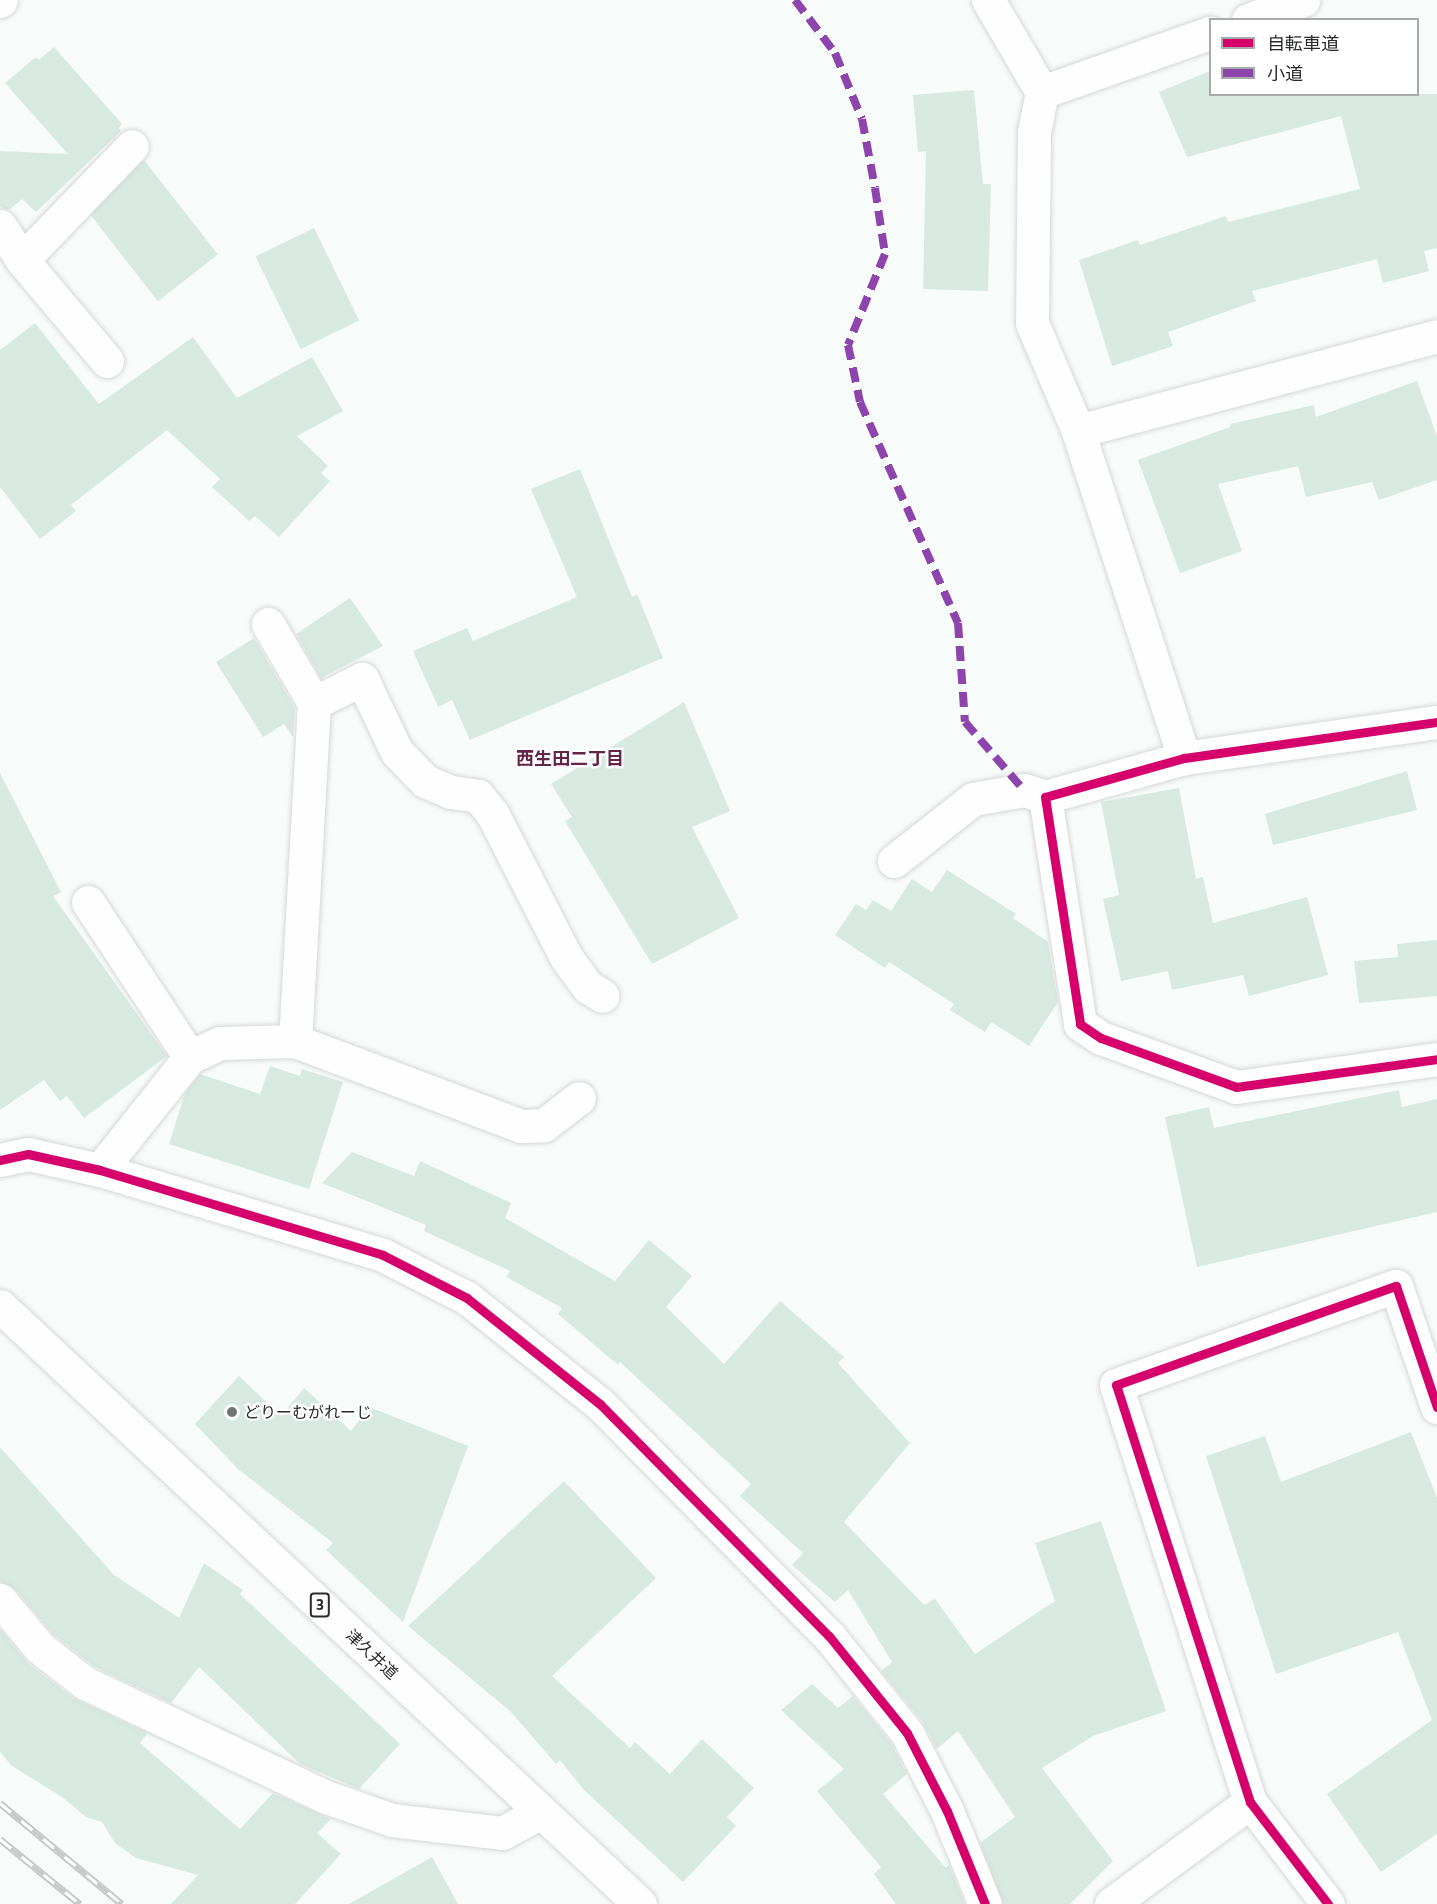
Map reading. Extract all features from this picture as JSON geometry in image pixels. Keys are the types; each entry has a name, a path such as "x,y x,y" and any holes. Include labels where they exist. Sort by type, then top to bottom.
{"street":[{"path":"988,0 1042,92 1034,132 1032,322 1078,431 1184,758"},
{"path":"1254,18 1303,0"},
{"path":"1042,92 1209,33"},
{"path":"22,260 132,146"},
{"path":"0,226 22,260 107,361"},
{"path":"1078,431 1437,336"},
{"path":"268,624 314,703 295,1041"},
{"path":"314,703 362,679 397,752 425,781 451,792 478,796 492,813 566,957 588,987 603,996"},
{"path":"894,861 973,798 1024,790 1045,797 1184,758 1437,722"},
{"path":"1045,797 1080,1024 1101,1038 1236,1087 1437,1059"},
{"path":"88,902 190,1057"},
{"path":"100,1170 190,1057 220,1043 295,1041 521,1126 544,1125 579,1098"},
{"path":"0,1160 28,1154 100,1170 383,1255 466,1298 600,1404 829,1636 907,1733 947,1811 986,1904"},
{"path":"1328,1904 1250,1802 1116,1385 1396,1286 1437,1407"},
{"name":"津久井道","path":"0,1305 640,1904"},
{"path":"0,1600 40,1648 85,1683 326,1797 392,1820 502,1833 541,1812"},
{"path":"1111,1904 1250,1802"}],"building":[{"path":"54,47 122,124 119,128 121,131 36,212 22,199 9,210 0,207 0,151 68,154 5,83 36,57 39,60"},
{"path":"1209,71 1209,96 1419,96 1419,94 1437,94 1437,248 1424,251 1429,271 1383,283 1377,259 1252,291 1256,301 1168,332 1173,346 1112,366 1079,260 1138,240 1140,245 1226,216 1228,222 1360,189 1341,116 1187,157 1159,92"},
{"path":"974,90 983,184 991,184 988,291 923,289 926,151 918,152 913,95"},
{"path":"144,160 218,255 158,301 84,207"},
{"path":"314,228 359,321 301,349 256,256"},
{"path":"35,323 99,404 193,337 237,398 312,357 343,411 297,436 328,466 321,473 330,481 279,537 255,516 249,521 212,487 220,479 167,430 71,505 76,511 40,539 0,487 0,350"},
{"path":"1417,381 1437,436 1437,480 1379,500 1372,482 1306,497 1298,466 1218,484 1242,551 1180,573 1138,460 1230,427 1230,424 1314,405 1316,417"},
{"path":"580,469 632,597 637,594 663,658 470,740 452,700 438,707 413,651 467,628 473,641 577,597 531,489"},
{"path":"350,598 383,646 321,678 296,634"},
{"path":"254,638 295,708 293,737 284,724 263,737 216,662"},
{"path":"684,702 730,811 692,827 739,918 652,964 565,821 572,817 551,784"},
{"path":"1407,771 1417,810 1273,845 1265,814"},
{"path":"0,773 61,892 53,896 167,1056 84,1118 67,1096 60,1101 44,1080 0,1110"},
{"path":"1179,788 1196,879 1203,877 1213,923 1307,897 1328,975 1249,996 1243,975 1172,990 1168,971 1121,981 1103,899 1119,895 1101,802"},
{"path":"947,870 1016,914 1013,918 1048,942 1058,1002 1029,1046 991,1022 985,1032 950,1010 954,1004 889,962 885,968 835,935 856,904 866,910 873,900 891,911 912,879 932,892"},
{"path":"1437,940 1437,996 1359,1003 1354,961 1398,957 1397,944"},
{"path":"270,1066 300,1076 302,1069 343,1082 309,1189 169,1144 185,1093 200,1074 260,1094"},
{"path":"1399,1090 1402,1107 1437,1099 1437,1212 1197,1267 1165,1117 1209,1107 1214,1128"},
{"path":"352,1152 414,1176 420,1161 511,1203 505,1218 615,1281 649,1240 692,1276 666,1307 724,1364 780,1301 844,1357 838,1363 910,1443 844,1522 924,1605 935,1599 975,1654 1055,1601 1035,1543 1101,1521 1166,1711 1093,1736 1042,1768 1113,1861 1070,1904 1003,1904 980,1843 1015,1817 958,1731 937,1749 922,1721 881,1671 892,1662 848,1590 835,1602 792,1565 803,1553 740,1496 751,1484 620,1362 618,1365 558,1314 562,1308 506,1277 510,1271 424,1231 426,1225 322,1183"},
{"path":"239,1376 281,1416 304,1388 351,1431 369,1407 468,1446 403,1622 326,1550 333,1543 238,1469 195,1424"},
{"path":"1411,1432 1437,1498 1437,1834 1381,1872 1327,1794 1432,1720 1398,1632 1276,1674 1206,1456 1265,1436 1281,1482"},
{"path":"0,1447 114,1575 179,1618 204,1563 243,1590 240,1594 400,1744 359,1789 300,1764 199,1667 171,1703 95,1667 53,1634 14,1588 0,1582"},
{"path":"564,1481 656,1578 552,1676 630,1748 635,1742 670,1774 702,1739 754,1788 727,1817 736,1826 683,1882 583,1789 560,1760 556,1764 510,1711 408,1626"},
{"path":"0,1629 28,1663 73,1698 148,1733 140,1743 240,1829 273,1793 331,1819 317,1833 341,1854 295,1904 171,1904 198,1875 136,1858 115,1843 102,1822 86,1817 62,1797 12,1766 0,1752"},
{"path":"812,1684 838,1708 853,1696 891,1743 907,1774 883,1794 946,1868 949,1865 965,1904 896,1904 874,1874 881,1867 817,1791 844,1769 781,1710"},
{"path":"432,1857 458,1904 349,1904"}],"railway":[{"path":"0,1803 122,1904"},
{"path":"0,1839 80,1904"}],"marked path":[{"path":"795,0 835,53 862,119 875,188 885,254 848,345 860,402 958,623 965,722 1024,790"}],"cycle path":[{"path":"1437,722 1184,758 1045,797 1080,1024 1101,1038 1236,1087 1437,1059"},
{"path":"0,1160 28,1154 100,1170 383,1255 467,1298 600,1404 829,1636 907,1733 947,1811 985,1904"},
{"path":"1328,1904 1250,1802 1116,1385 1396,1286 1437,1407"}],"place":[{"name":"どりーむがれーじ","path":"232,1412"}],"district":[{"name":"西生田二丁目","path":"570,759"}]}
